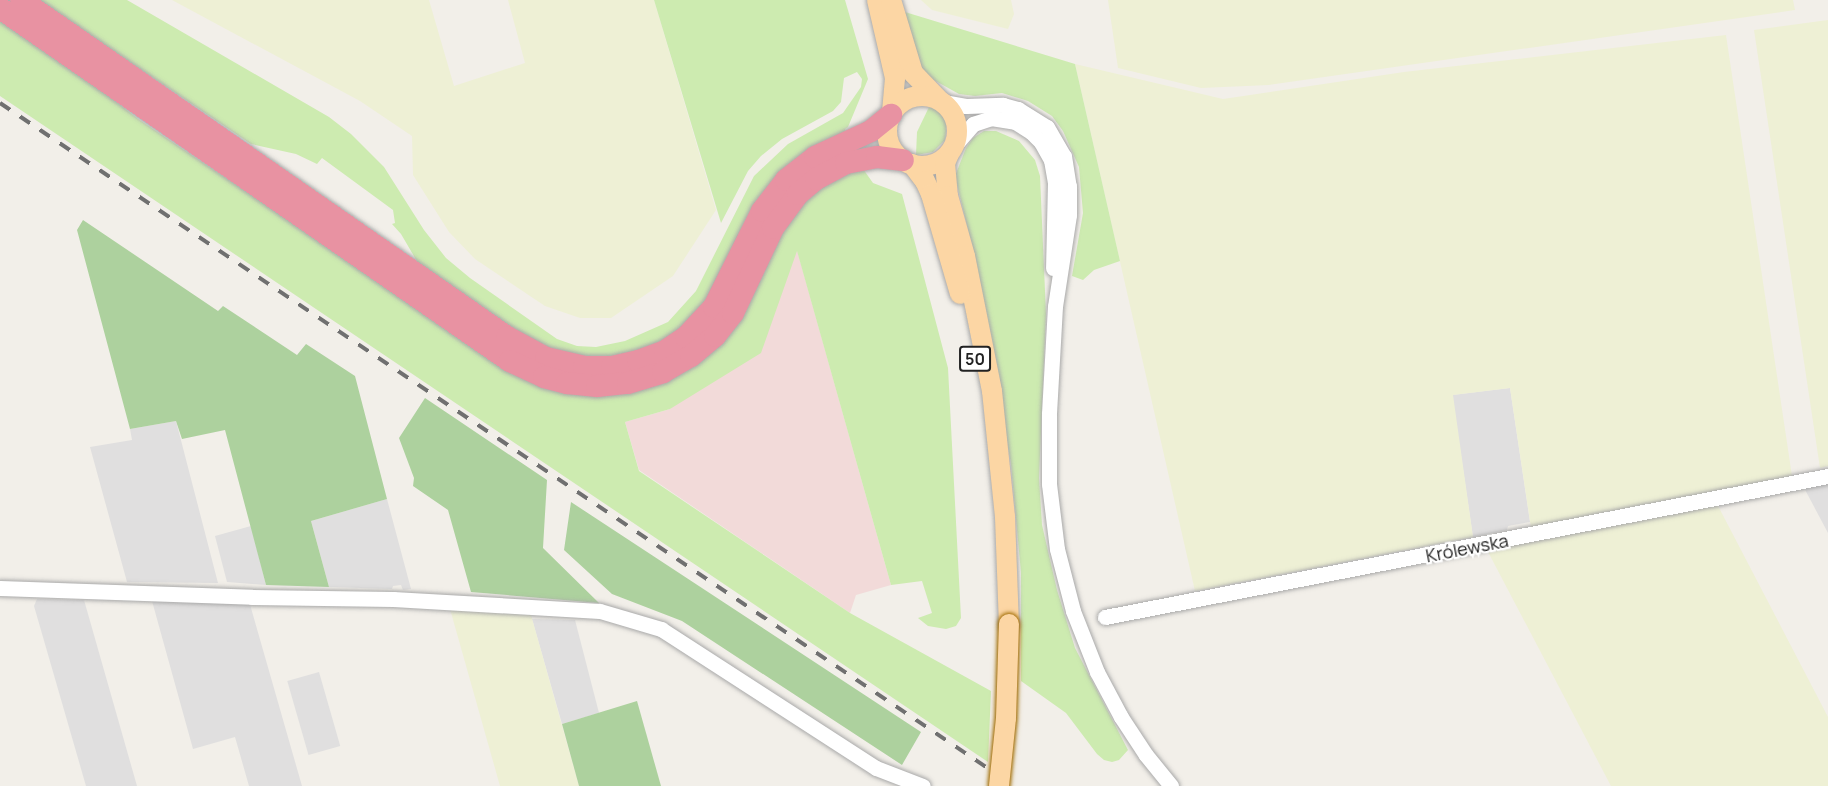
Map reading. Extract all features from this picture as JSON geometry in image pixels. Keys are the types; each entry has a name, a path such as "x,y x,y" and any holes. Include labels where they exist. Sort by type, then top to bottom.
{"highway":[{"path":"21,0 507,337 546,358 584,367 612,367 638,361 664,351 686,337 714,307 762,211 786,180 815,157 871,131 891,114"},
{"path":"0,8 510,361 544,377 567,383 597,386 628,383 663,372 691,356 714,336 733,313 773,228 798,195 816,179 846,162 877,157 908,162"}],"main road":[{"name":"50","path":"877,0 894,72 895,95 888,123 888,140 892,148 925,180 931,194 955,272 1002,485"},
{"name":"50","path":"891,0 913,73 955,117 957,136 945,163 948,196 965,256 992,391 1002,485 1009,624 1006,707 999,786"},
{"path":"891,114 904,100 912,97 921,95 940,100"},
{"path":"908,162 936,163 952,149"}],"street":[{"path":"940,100 966,106 1003,105 1018,109 1042,123 1058,143 1066,165 1070,198 1055,306"},
{"path":"952,149 973,124 991,118 1015,122 1031,132 1051,160 1055,182 1055,306 1049,434 1052,512 1068,595 1097,672 1121,717 1146,755 1171,786"},
{"name":"Królewska","path":"1105,617 1828,476"},
{"path":"0,588 252,597 393,599 600,611 661,629 876,768 923,786"}],"shaded area":[{"path":"797,250 891,585 856,595 850,613 639,470 625,422 670,409"},
{"path":"1510,388 1530,522 1508,526 1507,530 1473,537 1452,395"},
{"path":"176,421 218,583 127,582 90,447 132,440 130,429"},
{"path":"1828,479 1828,533 1802,484"},
{"path":"387,499 411,589 403,590 401,585 393,586 392,589 329,587 311,521"},
{"path":"251,526 266,585 227,582 215,536"},
{"path":"37,599 84,600 137,786 86,786 34,606"},
{"path":"185,600 189,602 249,601 302,786 249,786 235,737 193,749 152,601"},
{"path":"532,619 575,620 599,713 562,724"},
{"path":"319,672 340,746 309,755 287,681"}],"green space":[{"path":"38,0 127,0 329,117 351,134 384,167 424,230 446,258 470,278 557,339 577,346 596,347 625,341 668,322 696,291 754,176 788,144 843,113 861,87 862,79 857,72 844,78 841,102 833,111 782,139 761,156 748,171 721,223 654,0 845,0 868,79 848,127 845,129 847,134 714,295 665,344 617,359 547,352 418,263 401,234 392,224 395,223 393,210 322,158 317,164 296,154 251,144"},
{"path":"172,0 429,0 454,86 525,63 508,0 654,0 716,210 673,276 611,318 580,318 545,306 475,259 449,232 413,175 412,136 360,101"},
{"path":"921,0 1011,0 1014,14 1008,29 932,10"},
{"path":"1108,0 1793,0 1795,10 1269,85 1201,88 1118,68"},
{"path":"905,12 1075,64 1120,261 1094,270 1083,280 1072,276 1083,213 1079,167 1063,131 1052,116 1028,101 1002,93 975,96 959,94 923,74"},
{"path":"0,16 55,54 138,119 513,371 615,394 770,251 809,194 861,166 873,183 902,194 948,368 961,618 956,626 946,629 928,626 918,618 932,613 922,581 891,585 797,251 761,353 670,409 625,422 639,471 850,613 991,691 988,762 0,96"},
{"path":"1828,20 1828,466 1820,468 1754,30"},
{"path":"1726,35 1792,476 1531,528 1510,388 1453,395 1473,537 1195,591 1075,64 1223,99 1404,72"},
{"path":"930,105 943,115 947,123 945,140 933,152 916,155 917,132"},
{"path":"984,131 996,131 1019,141 1035,160 1040,176 1046,314 1039,478 1042,525 1057,590 1075,648 1128,750 1119,760 1112,762 1104,760 1097,754 1066,713 1021,681 1021,573 1011,464 975,258 955,176 966,148 973,138"},
{"path":"83,220 218,311 223,306 297,355 306,344 355,376 387,499 311,521 329,587 266,585 225,430 182,439 176,421 130,429 77,230"},
{"path":"425,398 547,480 543,548 599,603 471,592 448,510 413,486 414,478 399,438"},
{"path":"571,502 921,732 902,765 682,621 612,594 564,550"},
{"path":"1716,502 1828,717 1828,786 1611,786 1486,548"},
{"path":"450,609 531,615 579,786 500,786"},
{"path":"637,701 661,786 579,786 562,724"}],"railway":[{"path":"0,103 1014,786"}]}
